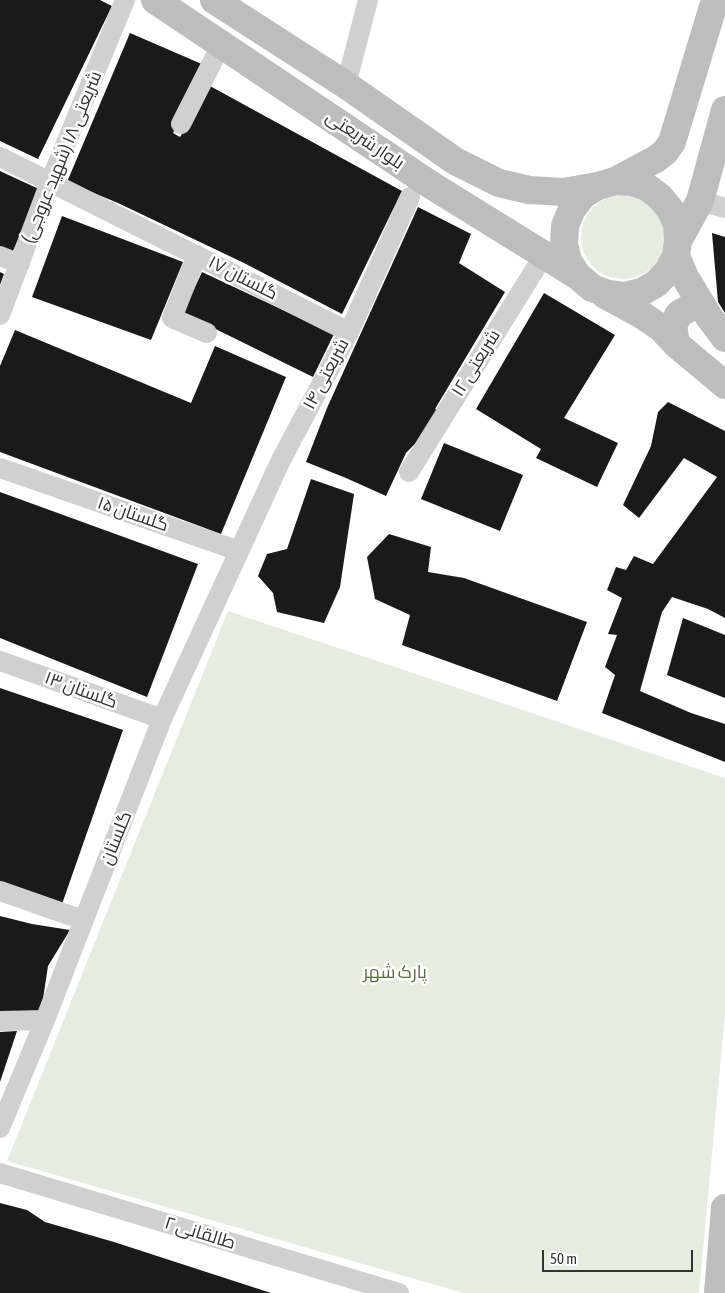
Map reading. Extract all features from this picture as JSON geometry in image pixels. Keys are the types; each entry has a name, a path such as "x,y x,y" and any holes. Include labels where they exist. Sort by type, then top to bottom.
{"main road":[{"name":"بلوار شریعتی","path":"155,0 431,185 585,282 642,315 661,328 676,344 725,385"},
{"name":"بلوار شریعتی","path":"214,0 346,85 455,161 499,184 529,190 564,192 607,184"},
{"path":"715,0 672,142 666,152 656,159 583,195 572,209 565,226 564,244 568,261 585,282 608,294 625,296 642,292 657,283 668,271 677,248 712,204 725,110"},
{"path":"607,184 632,182 647,188 660,197 670,209 677,224 677,248 704,308 725,338"},
{"path":"676,344 673,325 679,314 690,307 704,308"},
{"path":"718,1293 725,1208"}],"street":[{"name":"شریعتی ۱۸ (شهید عروجی)","path":"0,315 50,182 126,0"},
{"path":"346,85 368,0"},
{"path":"181,124 221,44"},
{"name":"گلستان ۱۷","path":"0,157 349,332"},
{"name":"شریعتی ۱۴","path":"239,551 281,460 349,332 410,197"},
{"path":"197,255 172,318 207,334"},
{"name":"شریعتی ۱۲","path":"409,472 544,255"},
{"path":"0,256 20,264"},
{"name":"گلستان ۱۵","path":"0,468 239,551"},
{"name":"گلستان","path":"0,1128 45,1020 162,719 239,551"},
{"name":"گلستان ۱۳","path":"0,661 162,719"},
{"path":"0,891 83,920"},
{"path":"0,1021 45,1020"},
{"name":"طالقانی ۲","path":"0,1173 399,1293"}],"green space":[{"path":"623,195 639,198 653,207 662,221 665,237 662,253 653,267 639,276 623,279 607,276 593,267 584,253 581,237 584,221 593,207 607,198"},
{"name":"پارک شهر","path":"228,611 725,778 725,1014 699,1293 463,1293 7,1161"}],"building":[{"path":"0,0 100,0 112,6 38,159 0,141"},
{"path":"130,33 204,65 173,133 180,137 210,86 402,191 342,314 244,263 118,203 67,182"},
{"path":"0,171 41,190 12,253 0,247"},
{"path":"418,207 471,234 459,263 505,292 435,409 444,414 406,453 386,496 306,462 327,408"},
{"path":"62,216 183,262 151,340 32,297"},
{"path":"712,233 725,237 725,313 718,302"},
{"path":"0,272 4,274 0,285"},
{"path":"202,272 334,334 313,377 183,313"},
{"path":"544,293 615,335 564,418 618,443 597,487 536,458 541,449 476,409"},
{"path":"15,330 191,403 215,346 286,377 221,534 0,452 0,366"},
{"path":"668,402 725,431 725,618 708,609 672,597 662,612 640,691 691,713 725,724 725,762 602,713 615,675 605,667 617,635 608,634 622,598 607,590 616,567 626,570 634,556 653,564 717,477 684,458 639,518 623,505 651,446 658,412"},
{"path":"444,443 523,475 500,531 421,499"},
{"path":"311,479 354,494 340,587 324,623 277,612 273,593 258,576 267,554 287,549"},
{"path":"0,492 198,564 147,697 0,638"},
{"path":"389,534 431,547 428,572 464,578 587,622 557,701 402,645 410,615 375,599 367,557"},
{"path":"683,618 725,635 725,698 667,675"},
{"path":"0,688 123,730 62,904 0,883"},
{"path":"0,916 32,924 70,930 48,966 40,1019 0,1015"},
{"path":"17,1031 0,1082 0,1032"},
{"path":"0,1203 27,1210 45,1222 114,1242 271,1293 0,1293"}]}
